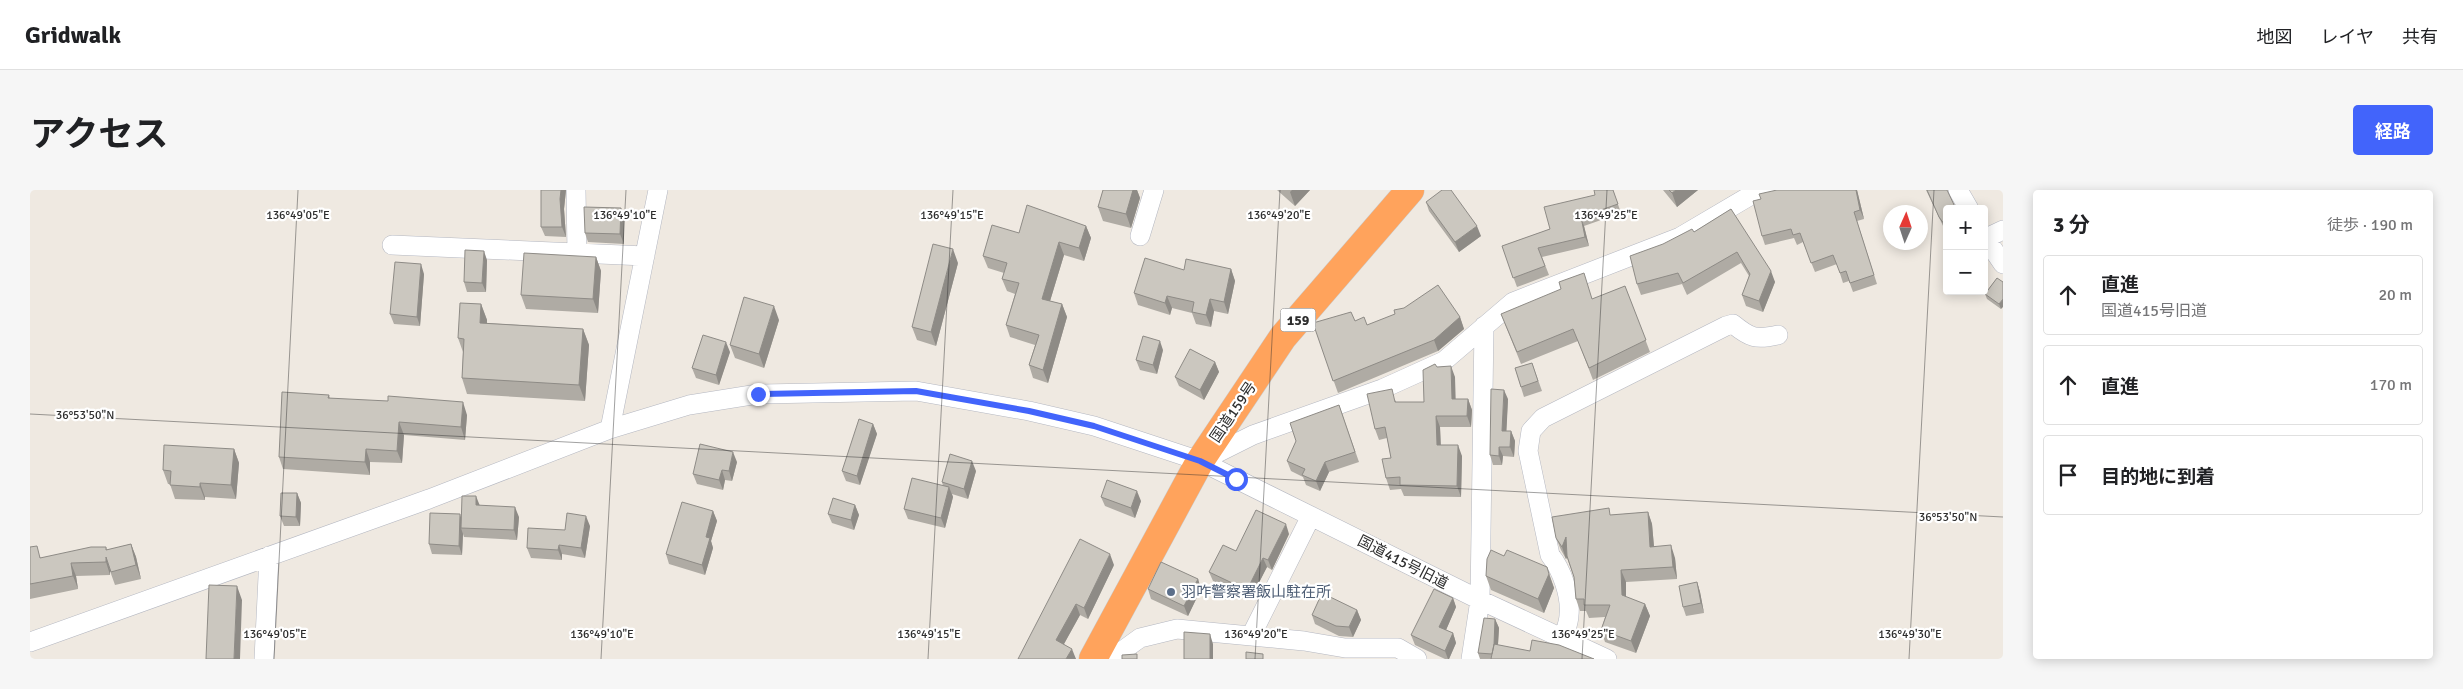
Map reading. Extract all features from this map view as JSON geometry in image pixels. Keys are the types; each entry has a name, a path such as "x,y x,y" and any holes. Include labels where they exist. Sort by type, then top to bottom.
{"highway":[{"name":"国道159号","path":"1093,659 1200,461 1283,337 1410,190"}],"street":[{"path":"576,190 577,253"},
{"path":"610,429 658,190"},
{"path":"1140,236 1154,190"},
{"path":"1200,461 1253,435 1382,390 1444,361 1513,302 1680,237 1751,192 1775,190"},
{"path":"1958,190 1967,205"},
{"path":"1991,235 2003,264"},
{"path":"392,245 645,256"},
{"path":"1563,638 1570,615 1566,588 1558,564 1550,555 1528,451 1531,431 1543,418 1726,326 1733,324 1745,333 1758,339 1778,335"},
{"path":"1471,659 1480,600 1484,326"},
{"name":"国道415号旧道","path":"30,642 429,499 610,429 689,405 758,394 916,391 1029,411 1094,426 1200,461 1480,600 1607,659"},
{"path":"1251,636 1311,516"},
{"path":"264,659 269,556"},
{"path":"1111,659 1140,638 1177,629 1345,648 1398,648 1417,659"}],"building":[{"path":"541,190 561,190 562,227 541,227"},
{"path":"1103,190 1133,190 1126,214 1098,207"},
{"path":"1442,190 1451,190 1477,226 1455,242 1426,202"},
{"path":"1594,190 1613,190 1618,204 1581,217 1585,237 1538,248 1545,266 1513,278 1502,246 1550,229 1544,207 1595,195"},
{"path":"1777,190 1856,190 1860,210 1854,212 1874,275 1850,283 1846,271 1840,273 1833,255 1811,263 1800,233 1793,235 1791,229 1762,236 1753,201 1761,199 1759,194"},
{"path":"1927,190 1947,190 1954,205 1943,205 1943,222"},
{"path":"1027,205 1086,226 1079,248 1059,242 1042,299 1062,304 1043,370 1029,365 1039,335 1006,325 1019,283 1002,279 1007,263 983,256 992,225 1019,233"},
{"path":"584,207 621,208 620,234 585,233"},
{"path":"1731,209 1771,271 1759,301 1742,295 1750,274 1737,252 1683,283 1678,273 1637,284 1630,256 1663,244 1692,229 1694,232"},
{"path":"933,244 953,249 931,332 912,327"},
{"path":"465,250 484,251 482,283 464,282"},
{"path":"524,253 596,257 593,299 521,295"},
{"path":"1145,258 1184,270 1186,259 1231,269 1224,302 1210,299 1206,315 1192,312 1194,302 1167,296 1165,303 1134,293"},
{"path":"395,262 421,264 417,317 390,314"},
{"path":"1584,273 1592,299 1625,286 1646,340 1589,368 1573,329 1517,352 1501,314 1561,289 1559,282"},
{"path":"1997,278 2003,282 2003,299 1999,304 1986,295 1988,295 1988,290"},
{"path":"1438,285 1460,317 1434,340 1333,381 1313,323 1351,312 1355,321 1364,317 1367,325 1395,314 1394,310 1404,308"},
{"path":"744,297 774,306 759,354 730,345"},
{"path":"460,303 481,304 480,323 583,329 579,385 462,378 464,339 458,338"},
{"path":"703,335 726,342 716,375 692,368"},
{"path":"1143,336 1160,341 1153,365 1136,360"},
{"path":"1190,349 1215,362 1200,390 1175,377"},
{"path":"1532,363 1538,381 1521,387 1515,368"},
{"path":"1435,364 1437,367 1451,366 1452,399 1468,399 1467,416 1436,416 1437,445 1458,445 1457,486 1400,485 1400,477 1386,478 1382,459 1391,458 1385,427 1375,429 1367,394 1392,389 1395,402 1424,402 1423,370"},
{"path":"1491,389 1504,390 1502,431 1511,431 1510,447 1499,447 1499,456 1490,455"},
{"path":"282,392 329,395 328,398 388,401 388,396 463,402 461,427 399,422 397,451 366,449 365,462 279,457"},
{"path":"1339,405 1355,452 1325,462 1316,481 1302,475 1305,469 1287,461 1296,441 1290,423"},
{"path":"859,419 873,424 857,476 842,471"},
{"path":"700,444 733,452 729,471 722,470 719,480 693,474"},
{"path":"164,445 234,449 231,485 200,483 200,487 170,485 171,471 163,470"},
{"path":"950,454 972,461 964,489 942,482"},
{"path":"912,478 949,487 941,518 904,509"},
{"path":"1107,480 1137,491 1131,508 1101,497"},
{"path":"281,493 297,493 296,517 280,516"},
{"path":"462,496 476,496 476,505 515,507 514,530 461,528"},
{"path":"833,498 855,505 851,520 828,514"},
{"path":"682,502 713,511 706,537 710,538 702,565 666,554"},
{"path":"1609,508 1610,515 1648,512 1650,547 1671,545 1673,567 1621,570 1622,595 1645,604 1631,641 1601,630 1610,605 1584,605 1584,599 1576,599 1574,577 1567,556 1566,537 1562,547 1556,538 1552,517"},
{"path":"1256,510 1286,524 1268,560 1263,558 1247,590 1209,572 1223,545 1236,551"},
{"path":"430,513 460,514 459,546 429,544"},
{"path":"567,513 586,516 581,548 559,545 558,550 527,548 528,528 565,530"},
{"path":"1080,539 1110,554 1084,608 1076,604 1056,640 1072,649 1066,659 1018,659"},
{"path":"131,544 136,565 111,572 106,557 106,562 71,563 73,576 30,584 30,547 37,546 40,558 91,547 106,547 106,550"},
{"path":"1491,550 1504,556 1507,550 1547,567 1549,574 1538,599 1486,576 1487,559"},
{"path":"1161,562 1198,579 1184,606 1148,589"},
{"path":"1697,582 1701,603 1683,607 1679,586"},
{"path":"209,585 237,586 234,659 206,659"},
{"path":"1434,589 1453,598 1439,627 1453,633 1445,651 1411,635"},
{"path":"1322,593 1357,610 1349,627 1336,626 1312,615"},
{"path":"1484,618 1495,619 1492,654 1478,653"},
{"path":"1184,632 1210,634 1210,659 1184,659"},
{"path":"1532,640 1559,645 1594,659 1491,659 1494,644 1530,651"},
{"path":"1246,652 1263,654 1263,659 1246,659"},
{"path":"1137,654 1137,659 1122,659 1122,655"}],"place":[{"name":"羽咋警察署飯山駐在所","path":"1171,592"}],"route":[{"path":"758,394 916,391 1029,411 1094,426 1200,461 1236,479"}]}
